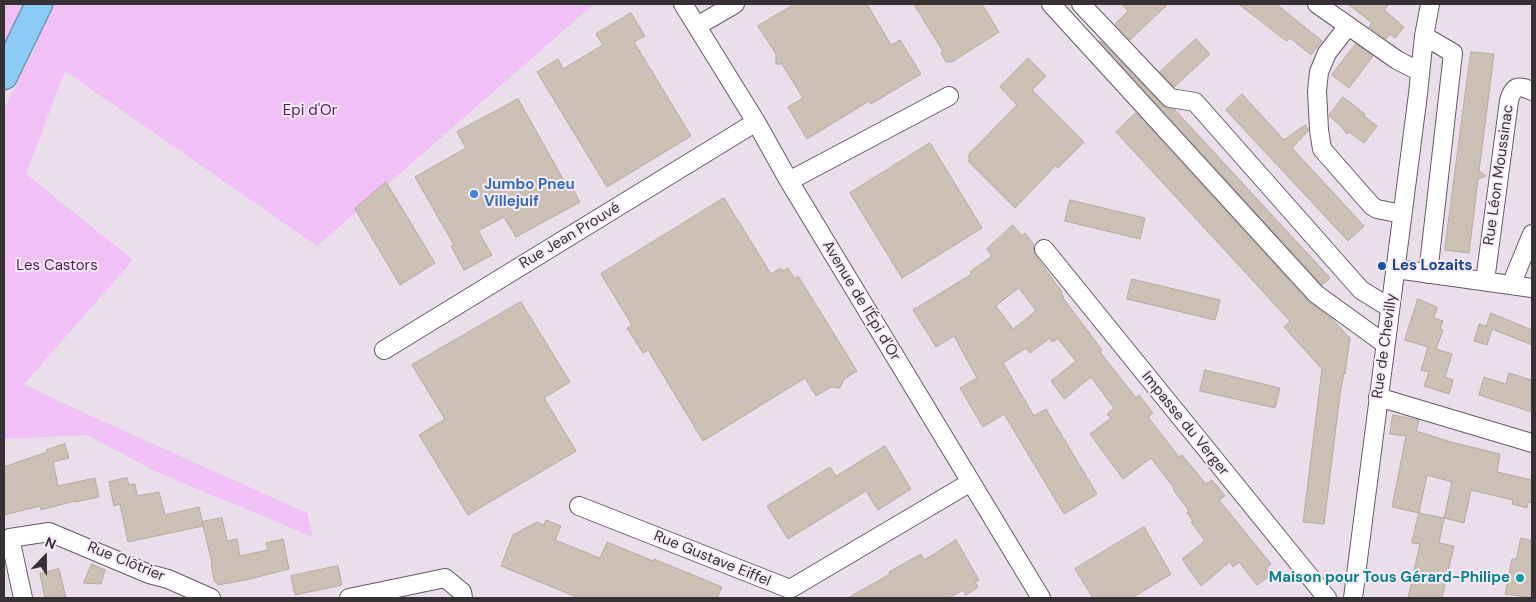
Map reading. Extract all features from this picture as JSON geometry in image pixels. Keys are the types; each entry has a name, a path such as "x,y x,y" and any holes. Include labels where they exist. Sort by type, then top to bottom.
{"highway":[{"path":"4,76 38,4"}],"street":[{"name":"Avenue de l'Épi d'Or","path":"682,4 756,122 788,181 1041,598"},
{"path":"696,26 735,4"},
{"path":"1051,4 1316,294 1385,344"},
{"path":"1081,4 1170,98 1195,102 1361,290 1390,308"},
{"path":"1317,4 1397,60 1420,72"},
{"name":"Rue de Chevilly","path":"1353,598 1424,36 1430,4"},
{"path":"1348,26 1327,53 1317,81 1317,116 1322,149 1372,206 1377,209 1402,214"},
{"path":"1424,36 1453,53 1428,274"},
{"name":"Rue Léon Moussinac","path":"1485,281 1509,101 1512,90 1518,87 1524,87 1532,91"},
{"path":"788,181 949,96"},
{"name":"Rue Jean Prouvé","path":"384,350 756,122"},
{"path":"1511,285 1532,234"},
{"name":"Impasse du Verger","path":"1044,249 1327,598"},
{"path":"1396,269 1532,288"},
{"path":"1378,397 1532,443"},
{"name":"Rue Gustave Eiffel","path":"579,506 790,590 971,482"},
{"name":"Rue Clôtrier","path":"7,539 49,532 211,598"},
{"path":"7,539 24,598"},
{"path":"349,598 387,594 445,578 462,592 463,598"},
{"path":"168,579 172,598"}],"green space":[{"path":"4,4 25,4 4,47"},
{"name":"Epi d'Or","path":"53,4 594,4 317,246 65,71 26,174 133,260 24,384 307,513 313,537 159,473 87,435 4,439 4,109 31,56"}],"building":[{"path":"795,4 867,4 891,45 900,40 921,74 871,104 869,101 807,139 788,107 803,98 782,64 776,64 776,54 758,26"},
{"path":"914,4 982,4 999,32 952,62 946,62 941,53 943,52"},
{"path":"1122,4 1168,4 1130,40 1115,24 1128,11"},
{"path":"1239,4 1276,4 1322,41 1311,55 1290,38 1287,41"},
{"path":"1348,4 1389,4 1384,10 1404,27 1395,38 1390,34 1386,39 1369,27 1372,23"},
{"path":"631,13 645,36 634,42 691,136 607,187 537,72 558,59 563,69 603,45 596,34"},
{"path":"1196,39 1210,54 1174,87 1160,72"},
{"path":"1101,41 1162,105 1175,110 1330,278 1322,285"},
{"path":"1356,44 1373,56 1349,88 1332,75"},
{"path":"1471,52 1494,54 1479,171 1486,176 1478,179 1469,253 1445,250"},
{"path":"1028,58 1046,76 1032,90 1084,142 1058,168 1056,165 1015,208 969,162 969,154 1017,105 1000,87"},
{"path":"1242,94 1284,140 1305,125 1308,129 1292,148 1364,226 1348,241 1226,110"},
{"path":"1343,97 1377,126 1364,143 1349,132 1347,134 1329,116"},
{"path":"518,99 567,186 570,184 580,202 516,237 504,217 478,231 492,255 464,270 451,246 454,245 415,177 466,148 457,132"},
{"path":"1136,113 1308,301 1332,319 1350,338 1340,394 1324,524 1303,522 1322,369 1284,327 1290,321 1116,132"},
{"path":"930,143 982,228 902,278 850,193"},
{"path":"386,182 435,263 400,285 355,209"},
{"path":"724,198 771,274 781,268 783,271 788,268 795,279 798,276 857,371 844,379 840,388 831,387 816,396 805,378 703,441 648,350 643,353 627,328 632,325 601,274"},
{"path":"1070,200 1145,218 1140,239 1065,221"},
{"path":"1013,225 1022,236 1025,233 1034,245 1035,255 1062,292 1063,298 1102,350 1100,352 1136,398 1139,395 1153,413 1148,417 1179,457 1182,455 1206,484 1212,480 1225,496 1219,500 1271,564 1266,568 1271,575 1257,585 1239,562 1233,567 1230,562 1201,586 1182,559 1205,541 1191,522 1193,521 1187,513 1189,511 1151,458 1123,479 1090,434 1111,418 1107,414 1114,408 1091,377 1064,399 1051,381 1076,361 1058,339 1052,342 1050,338 1030,353 1026,348 1003,363 1034,416 1046,409 1097,494 1064,514 1004,414 983,427 960,388 977,378 954,336 936,347 913,310 972,274 970,272 992,256 987,249","holes":["1019,288 1036,311 1013,329 996,306"]},
{"path":"1132,279 1220,300 1215,320 1127,299"},
{"path":"1418,299 1437,307 1434,318 1443,321 1440,329 1443,330 1436,349 1452,354 1445,377 1453,380 1449,394 1424,386 1429,372 1421,370 1428,347 1405,340"},
{"path":"521,302 570,382 544,398 576,451 468,515 419,435 445,419 412,365"},
{"path":"1491,313 1532,330 1532,345 1492,329 1487,345 1474,341 1479,324 1486,326"},
{"path":"1205,370 1280,388 1275,408 1200,391"},
{"path":"1509,373 1532,380 1532,412 1479,395 1484,377 1506,384"},
{"path":"1393,415 1419,420 1416,431 1500,454 1497,472 1532,480 1532,503 1528,502 1527,508 1512,504 1513,500 1471,490 1464,523 1444,518 1452,482 1427,475 1419,513 1392,507 1406,436 1390,434"},
{"path":"65,444 69,458 53,462 58,486 95,478 99,497 74,501 41,510 40,506 4,515 4,467"},
{"path":"885,446 911,489 878,510 866,491 788,539 767,506 830,467 836,476"},
{"path":"127,478 129,485 135,484 137,496 159,492 165,515 199,507 203,526 128,542 120,504 114,506 109,482"},
{"path":"1419,513 1444,518 1439,543 1454,546 1442,598 1408,598 1420,544 1412,543"},
{"path":"222,518 227,541 237,539 240,556 268,550 266,543 283,539 289,569 218,585 214,581 212,563 202,522"},
{"path":"546,520 561,526 555,540 600,558 607,542 722,587 717,598 579,598 501,566 513,535 537,522 544,525"},
{"path":"1144,527 1171,574 1132,598 1093,598 1075,569"},
{"name":"Maison pour Tous Gérard-Philipe","path":"1521,538 1532,541 1532,598 1505,594 1512,559 1516,559"},
{"path":"956,540 979,580 975,582 978,587 966,595 963,590 949,598 848,598 921,554 924,560"},
{"path":"92,564 105,570 101,584 84,583"},
{"path":"338,566 342,585 295,595 291,576"},
{"path":"59,569 66,598 45,598 40,574"}],"place":[{"name":"Jumbo Pneu Villejuif","path":"474,194"},
{"name":"Les Lozaits","path":"1382,266"},
{"name":"Maison pour Tous Gérard-Philipe","path":"1520,578"}],"park label":[{"name":"Les Castors","path":"57,266"}]}
